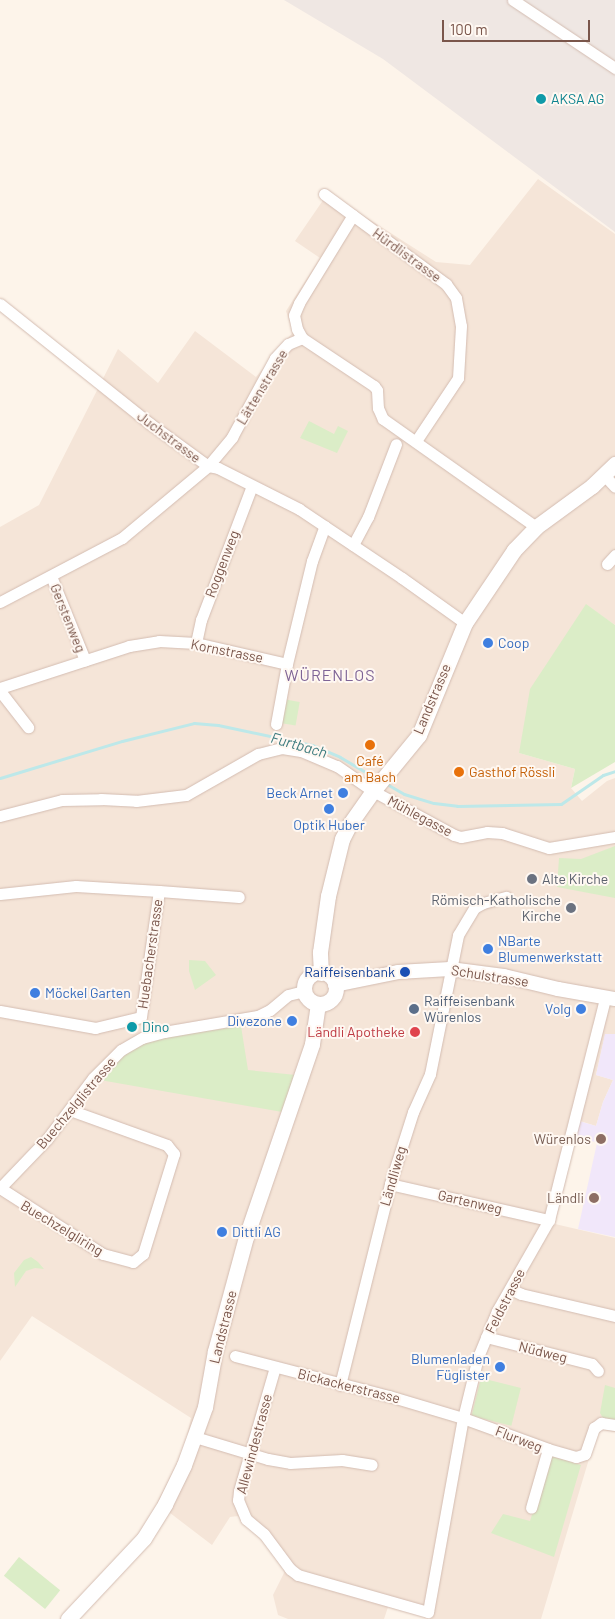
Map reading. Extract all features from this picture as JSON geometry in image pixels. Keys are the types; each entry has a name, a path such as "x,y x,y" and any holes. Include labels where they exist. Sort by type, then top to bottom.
{"main road":[{"name":"Landstrasse","path":"320,973 320,952 328,896 342,838 348,825 380,787 419,735 465,623 514,550 536,527 610,470"},
{"path":"320,973 330,976 335,985 331,999 318,1004 307,997 304,991 306,980 310,976 320,973"},
{"name":"Landstrasse","path":"68,1619 128,1557 152,1528 178,1479 205,1407 215,1350 246,1237 312,1044 318,1004"}],"street":[{"path":"513,0 615,68"},
{"name":"Hürdlistrasse","path":"324,194 446,284 452,291 459,306 461,326 458,378 416,441"},
{"path":"302,338 297,329 294,315 299,303 353,215"},
{"name":"Juchstrasse","path":"0,304 149,423 208,466 252,486 325,526 465,623"},
{"name":"Lättenstrasse","path":"0,602 122,538 208,466 232,437 282,348 302,338 370,381 377,390 378,408 383,419 536,527"},
{"path":"352,545 368,517 396,444"},
{"path":"610,470 615,487"},
{"name":"Roggenweg","path":"196,643 201,620 252,486"},
{"path":"276,724 287,664 312,561 325,526"},
{"path":"607,564 615,555"},
{"name":"Gerstenweg","path":"51,576 85,660"},
{"name":"Kornstrasse","path":"0,689 128,646 159,641 196,643 287,664"},
{"path":"0,689 28,727"},
{"name":"Mühlegasse","path":"0,816 62,800 101,799 136,801 186,795 258,754 282,748 301,751 380,787 454,835 461,837 487,832 502,833 549,848 615,837"},
{"name":"Huebacherstrasse","path":"0,894 76,886 239,897"},
{"name":"Huebacherstrasse","path":"141,1017 159,891"},
{"name":"Ländliweg","path":"340,1385 390,1184 413,1112 430,1074 458,935 474,908 483,903 506,897"},
{"name":"Schulstrasse","path":"335,985 389,974 450,969 504,976 610,998"},
{"name":"Buechzelglistrasse","path":"0,1188 47,1139 107,1062 134,1042 152,1035 258,1016 270,1010 288,995 304,991"},
{"name":"Feldstrasse","path":"428,1612 463,1418 486,1337 510,1289 549,1220 610,998"},
{"path":"0,1011 96,1028 141,1017 148,1023 152,1035"},
{"name":"Buechzelgliring","path":"0,1188 104,1254 133,1262 143,1254 174,1154 167,1145 70,1110"},
{"name":"Gartenweg","path":"390,1184 549,1220"},
{"path":"510,1289 521,1294 615,1316"},
{"name":"Nüdweg","path":"486,1337 592,1364 598,1371"},
{"name":"Bickackerstrasse","path":"235,1356 388,1396 463,1418"},
{"name":"Allewindestrasse","path":"275,1367 239,1491 240,1505 246,1519 269,1540 290,1569 309,1580 428,1612"},
{"name":"Flurweg","path":"463,1418 548,1449 531,1508"},
{"path":"548,1449 576,1457 585,1454 594,1428 601,1423 615,1425"},
{"path":"195,1437 250,1454 290,1463 342,1460 372,1465"}],"shaded area":[{"path":"284,0 615,0 615,232 383,59"},
{"path":"538,179 615,234 615,625 586,605 519,753 575,769 571,788 582,801 607,781 615,778 615,1034 605,1035 596,1075 613,1080 603,1102 596,1126 580,1121 555,1224 615,1238 615,1432 598,1429 541,1619 430,1619 430,1616 388,1607 384,1619 288,1619 278,1615 273,1595 286,1569 266,1541 238,1516 230,1517 212,1545 157,1503 184,1449 191,1418 32,1316 0,1361 0,527 39,505 118,349 158,383 195,331 256,377 293,332 286,311 320,258 295,241 328,193 436,262 470,265"},
{"name":"Würenlos","path":"605,1034 615,1034 615,1237 578,1229 597,1143 576,1135 579,1121 596,1126 603,1102 613,1080 596,1075"}],"green space":[{"path":"309,421 334,434 338,426 348,431 337,453 300,438"},
{"path":"586,604 615,625 615,762 571,788 575,769 519,753 530,689"},
{"path":"283,699 300,702 296,726 279,723"},
{"path":"615,846 615,898 557,887 559,858 581,859"},
{"path":"189,960 205,961 216,975 195,990 189,971"},
{"path":"241,1026 248,1070 296,1075 282,1112 100,1080 117,1060 142,1044 172,1036"},
{"path":"31,1257 44,1269 35,1268 26,1271 15,1287 14,1273 24,1260"},
{"path":"481,1378 521,1388 511,1426 472,1416"},
{"path":"605,1385 615,1388 615,1421 603,1418 600,1413"},
{"path":"551,1456 581,1465 554,1557 491,1533 503,1514 530,1521"},
{"path":"19,1557 60,1590 45,1609 4,1576"}],"waterway":[{"name":"Furtbach","path":"0,778 122,741 194,723 218,725 312,745 340,757 377,779"},
{"name":"Furtbach","path":"385,783 404,794 434,803 457,806 561,804 603,775 615,771"}],"place":[{"name":"AKSA AG","path":"541,99"},
{"name":"Coop","path":"488,643"},
{"name":"Café am Bach","path":"370,745"},
{"name":"Gasthof Rössli","path":"459,772"},
{"name":"Beck Arnet","path":"343,793"},
{"name":"Optik Huber","path":"329,809"},
{"name":"Alte Kirche","path":"532,879"},
{"name":"Römisch-Katholische Kirche","path":"571,908"},
{"name":"NBarte Blumenwerkstatt","path":"488,949"},
{"name":"Raiffeisenbank","path":"405,972"},
{"name":"Möckel Garten","path":"35,993"},
{"name":"Raiffeisenbank Würenlos","path":"414,1009"},
{"name":"Volg","path":"581,1009"},
{"name":"Divezone","path":"292,1021"},
{"name":"Dino","path":"132,1027"},
{"name":"Ländli Apotheke","path":"415,1032"},
{"name":"Würenlos","path":"601,1139"},
{"name":"Ländli","path":"594,1198"},
{"name":"Dittli AG","path":"222,1232"},
{"name":"Blumenladen Füglister","path":"500,1367"}],"district":[{"name":"WÜRENLOS","path":"330,675"}]}
